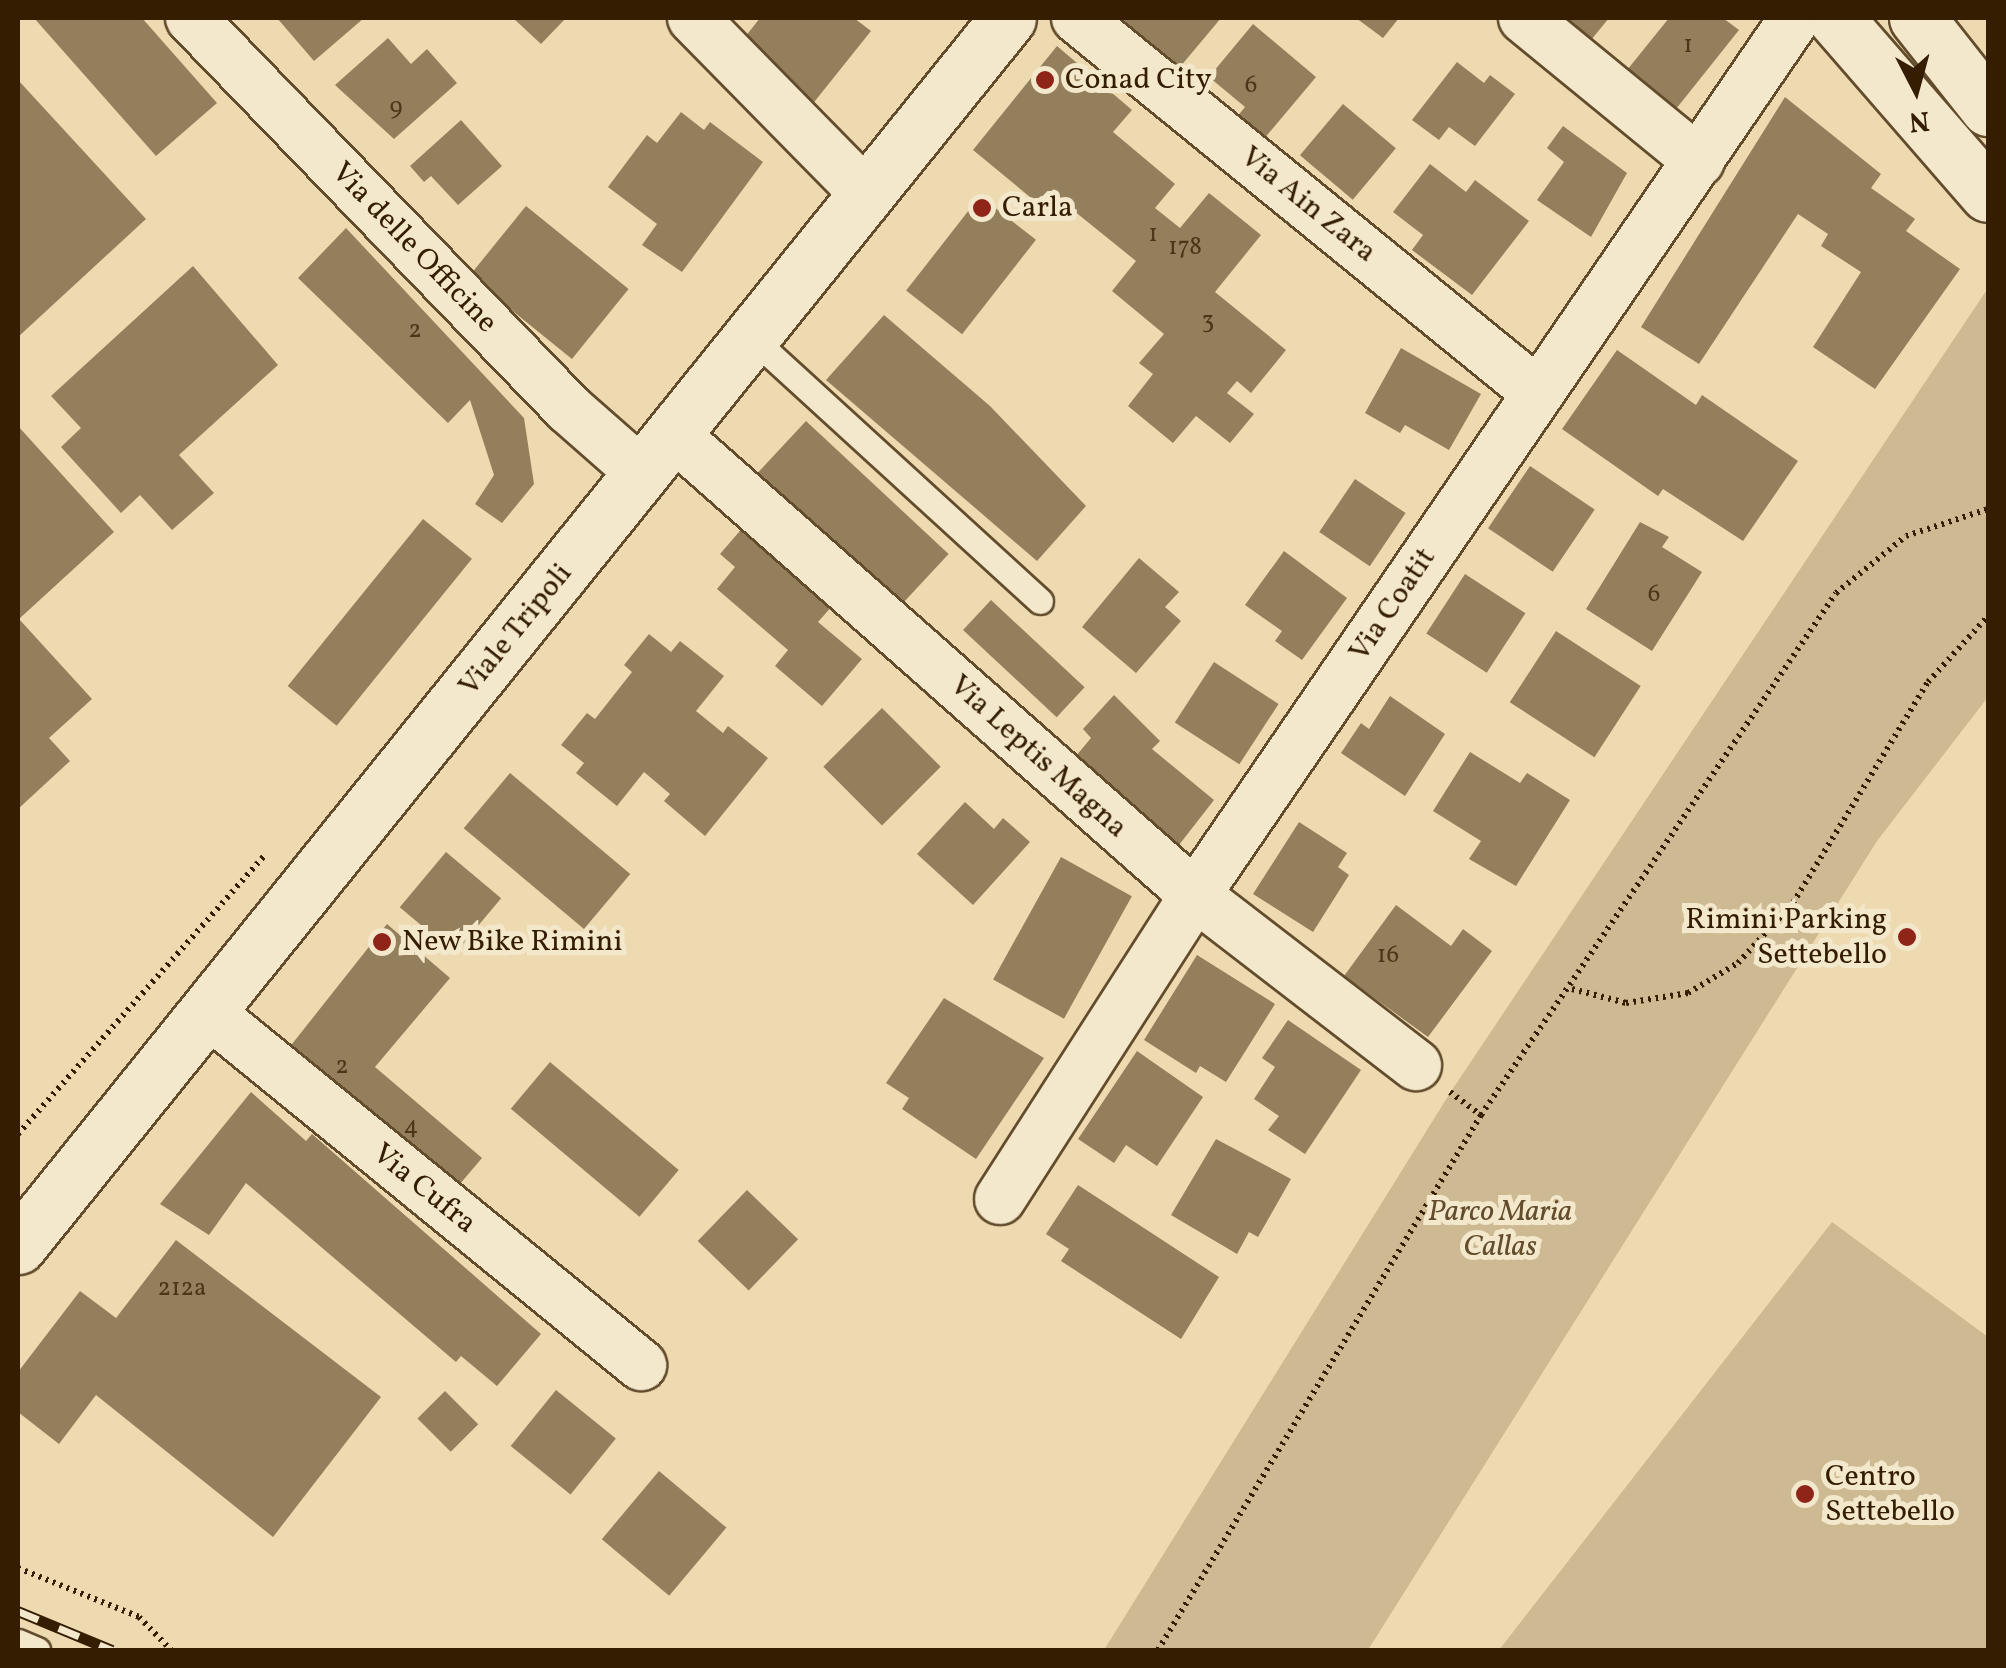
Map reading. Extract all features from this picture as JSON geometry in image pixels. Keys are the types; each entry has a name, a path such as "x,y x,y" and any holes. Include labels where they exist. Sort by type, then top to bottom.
{"street":[{"name":"Via delle Officine","path":"191,18 569,409 658,454"},
{"path":"692,18 866,194"},
{"name":"Viale Tripoli","path":"19,1244 1008,18"},
{"name":"Via Ain Zara","path":"1077,18 1538,393"},
{"path":"1524,18 1699,161"},
{"name":"Via Coatit","path":"1000,1199 1195,895 1795,18"},
{"path":"1835,18 1988,194"},
{"path":"1917,18 1988,108"},
{"name":"Via Leptis Magna","path":"658,454 1195,895 1416,1065"},
{"name":"Via Cufra","path":"208,1012 641,1365"}],"lane":[{"path":"752,338 1040,601"},
{"path":"18,1642 37,1650"}],"path":[{"path":"1158,1650 1481,1115 1572,990 1836,593 1906,536 1988,509"},
{"path":"1572,990 1626,1003 1688,993 1738,963 1793,903 1928,682 1988,616"},
{"path":"18,1568 139,1617 172,1650"}],"green space":[{"name":"Parco Maria Callas","path":"1988,288 1988,697 1877,841 1368,1650 1104,1650 1450,1093"},
{"name":"Centro Settebello","path":"1832,1222 1988,1337 1988,1650 1499,1650"}],"building":[{"path":"34,18 142,18 217,103 156,156"},
{"path":"277,18 364,18 314,61"},
{"path":"513,18 566,18 541,44"},
{"path":"760,18 854,18 871,31 811,106 738,46"},
{"path":"1110,18 1221,18 1175,73"},
{"path":"1356,18 1399,18 1383,38"},
{"path":"1541,18 1609,18 1582,51"},
{"path":"1669,18 1723,18 1739,30 1668,119 1619,80"},
{"path":"1253,24 1316,77 1263,140 1236,118 1245,107 1209,77"},
{"path":"388,38 411,64 427,49 457,83 394,139 335,85"},
{"path":"1057,46 1132,110 1113,132 1175,184 1155,208 1180,228 1209,193 1261,235 1215,292 1286,350 1251,393 1237,381 1227,393 1254,414 1230,443 1196,416 1173,443 1128,406 1153,374 1139,363 1164,334 1112,291 1136,261 1058,198 1047,211 973,150"},
{"path":"1457,62 1484,83 1490,75 1515,94 1475,146 1449,127 1439,140 1412,120"},
{"path":"18,80 146,219 18,337"},
{"path":"1785,97 1881,174 1871,188 1915,219 1906,231 1960,269 1875,389 1813,347 1861,272 1821,246 1828,234 1798,214 1699,364 1641,327"},
{"path":"1343,104 1396,148 1353,200 1300,155"},
{"path":"681,112 704,130 710,122 763,162 682,272 642,245 657,224 608,187 647,135 657,143"},
{"path":"461,120 502,166 458,205 431,176 424,182 410,166"},
{"path":"1563,126 1627,173 1591,237 1537,200 1564,162 1547,148"},
{"path":"1430,164 1466,192 1475,180 1529,221 1472,295 1412,250 1423,235 1393,212"},
{"path":"980,196 1036,240 962,334 906,291"},
{"path":"526,206 629,289 572,359 469,276"},
{"path":"346,228 524,418 534,484 502,523 475,504 494,475 470,400 448,423 298,278"},
{"path":"193,266 278,365 179,455 214,493 172,530 140,495 121,513 61,447 81,428 51,396"},
{"path":"884,315 990,406 1086,506 1037,561 826,380"},
{"path":"1401,348 1481,394 1449,450 1405,425 1400,433 1365,413"},
{"path":"1617,350 1696,405 1702,395 1798,461 1743,541 1663,489 1658,496 1562,429"},
{"path":"806,421 949,554 900,607 757,474"},
{"path":"18,426 114,532 19,619 92,699 49,738 70,761 18,809"},
{"path":"1530,466 1595,510 1553,572 1488,528"},
{"path":"1355,479 1406,513 1370,566 1319,532"},
{"path":"751,518 841,596 818,622 862,659 822,706 775,666 788,650 717,589 735,567 720,554"},
{"path":"423,519 472,559 337,726 288,686"},
{"path":"1640,522 1669,537 1662,547 1702,572 1652,651 1586,609"},
{"path":"1284,551 1347,598 1302,660 1275,641 1282,631 1245,605"},
{"path":"1139,558 1179,592 1165,607 1181,621 1136,673 1082,627"},
{"path":"1465,574 1525,613 1487,673 1426,634"},
{"path":"991,600 1085,687 1057,717 963,630"},
{"path":"1556,631 1641,686 1594,757 1510,702"},
{"path":"649,634 671,652 680,641 724,676 696,711 723,733 728,726 768,758 705,836 664,801 670,794 644,772 617,806 576,773 584,763 561,745 587,713 595,719 632,672 624,665"},
{"path":"1214,662 1279,704 1239,764 1175,722"},
{"path":"1114,695 1160,741 1152,749 1214,800 1179,845 1076,756 1091,738 1083,729"},
{"path":"1390,696 1445,734 1405,796 1341,753 1361,723 1369,729"},
{"path":"882,708 941,767 882,825 823,767"},
{"path":"1470,752 1520,783 1527,773 1570,800 1516,886 1469,859 1481,841 1433,811"},
{"path":"510,773 630,874 584,929 464,828"},
{"path":"965,802 994,829 1003,818 1030,842 973,905 917,854"},
{"path":"1299,822 1347,853 1338,867 1349,875 1313,932 1253,894"},
{"path":"446,852 501,898 455,953 400,907"},
{"path":"1061,857 1132,896 1064,1019 993,979"},
{"path":"1396,905 1451,946 1463,929 1492,951 1428,1037 1344,976"},
{"path":"387,924 450,978 375,1067 482,1158 448,1198 281,1058"},
{"path":"1197,955 1275,1004 1226,1082 1200,1066 1196,1073 1144,1040"},
{"path":"944,998 1044,1058 976,1159 902,1109 909,1098 886,1083"},
{"path":"1288,1020 1361,1070 1305,1154 1268,1130 1279,1116 1254,1099 1275,1067 1262,1058"},
{"path":"1137,1051 1203,1097 1157,1166 1126,1145 1114,1163 1078,1139"},
{"path":"550,1062 679,1170 639,1217 511,1109"},
{"path":"251,1092 306,1141 312,1134 541,1334 497,1386 461,1356 456,1362 246,1183 209,1235 160,1204"},
{"path":"1216,1139 1291,1179 1258,1237 1249,1232 1237,1254 1171,1215"},
{"path":"1078,1185 1219,1277 1181,1339 1061,1261 1069,1249 1046,1234"},
{"path":"747,1190 798,1239 749,1290 698,1241"},
{"path":"176,1240 381,1397 273,1537 96,1395 59,1444 18,1412 18,1372 80,1291 116,1318"},
{"path":"556,1390 616,1438 571,1494 511,1446"},
{"path":"445,1391 478,1424 451,1452 417,1419"},
{"path":"659,1471 726,1528 669,1596 602,1539"}],"railway":[{"path":"18,1611 112,1650"}],"place":[{"name":"Conad City","path":"1045,80"},
{"name":"Carla","path":"982,208"},
{"name":"Rimini Parking Settebello","path":"1907,937"},
{"name":"New Bike Rimini","path":"382,942"},
{"name":"Centro Settebello","path":"1805,1494"}]}
